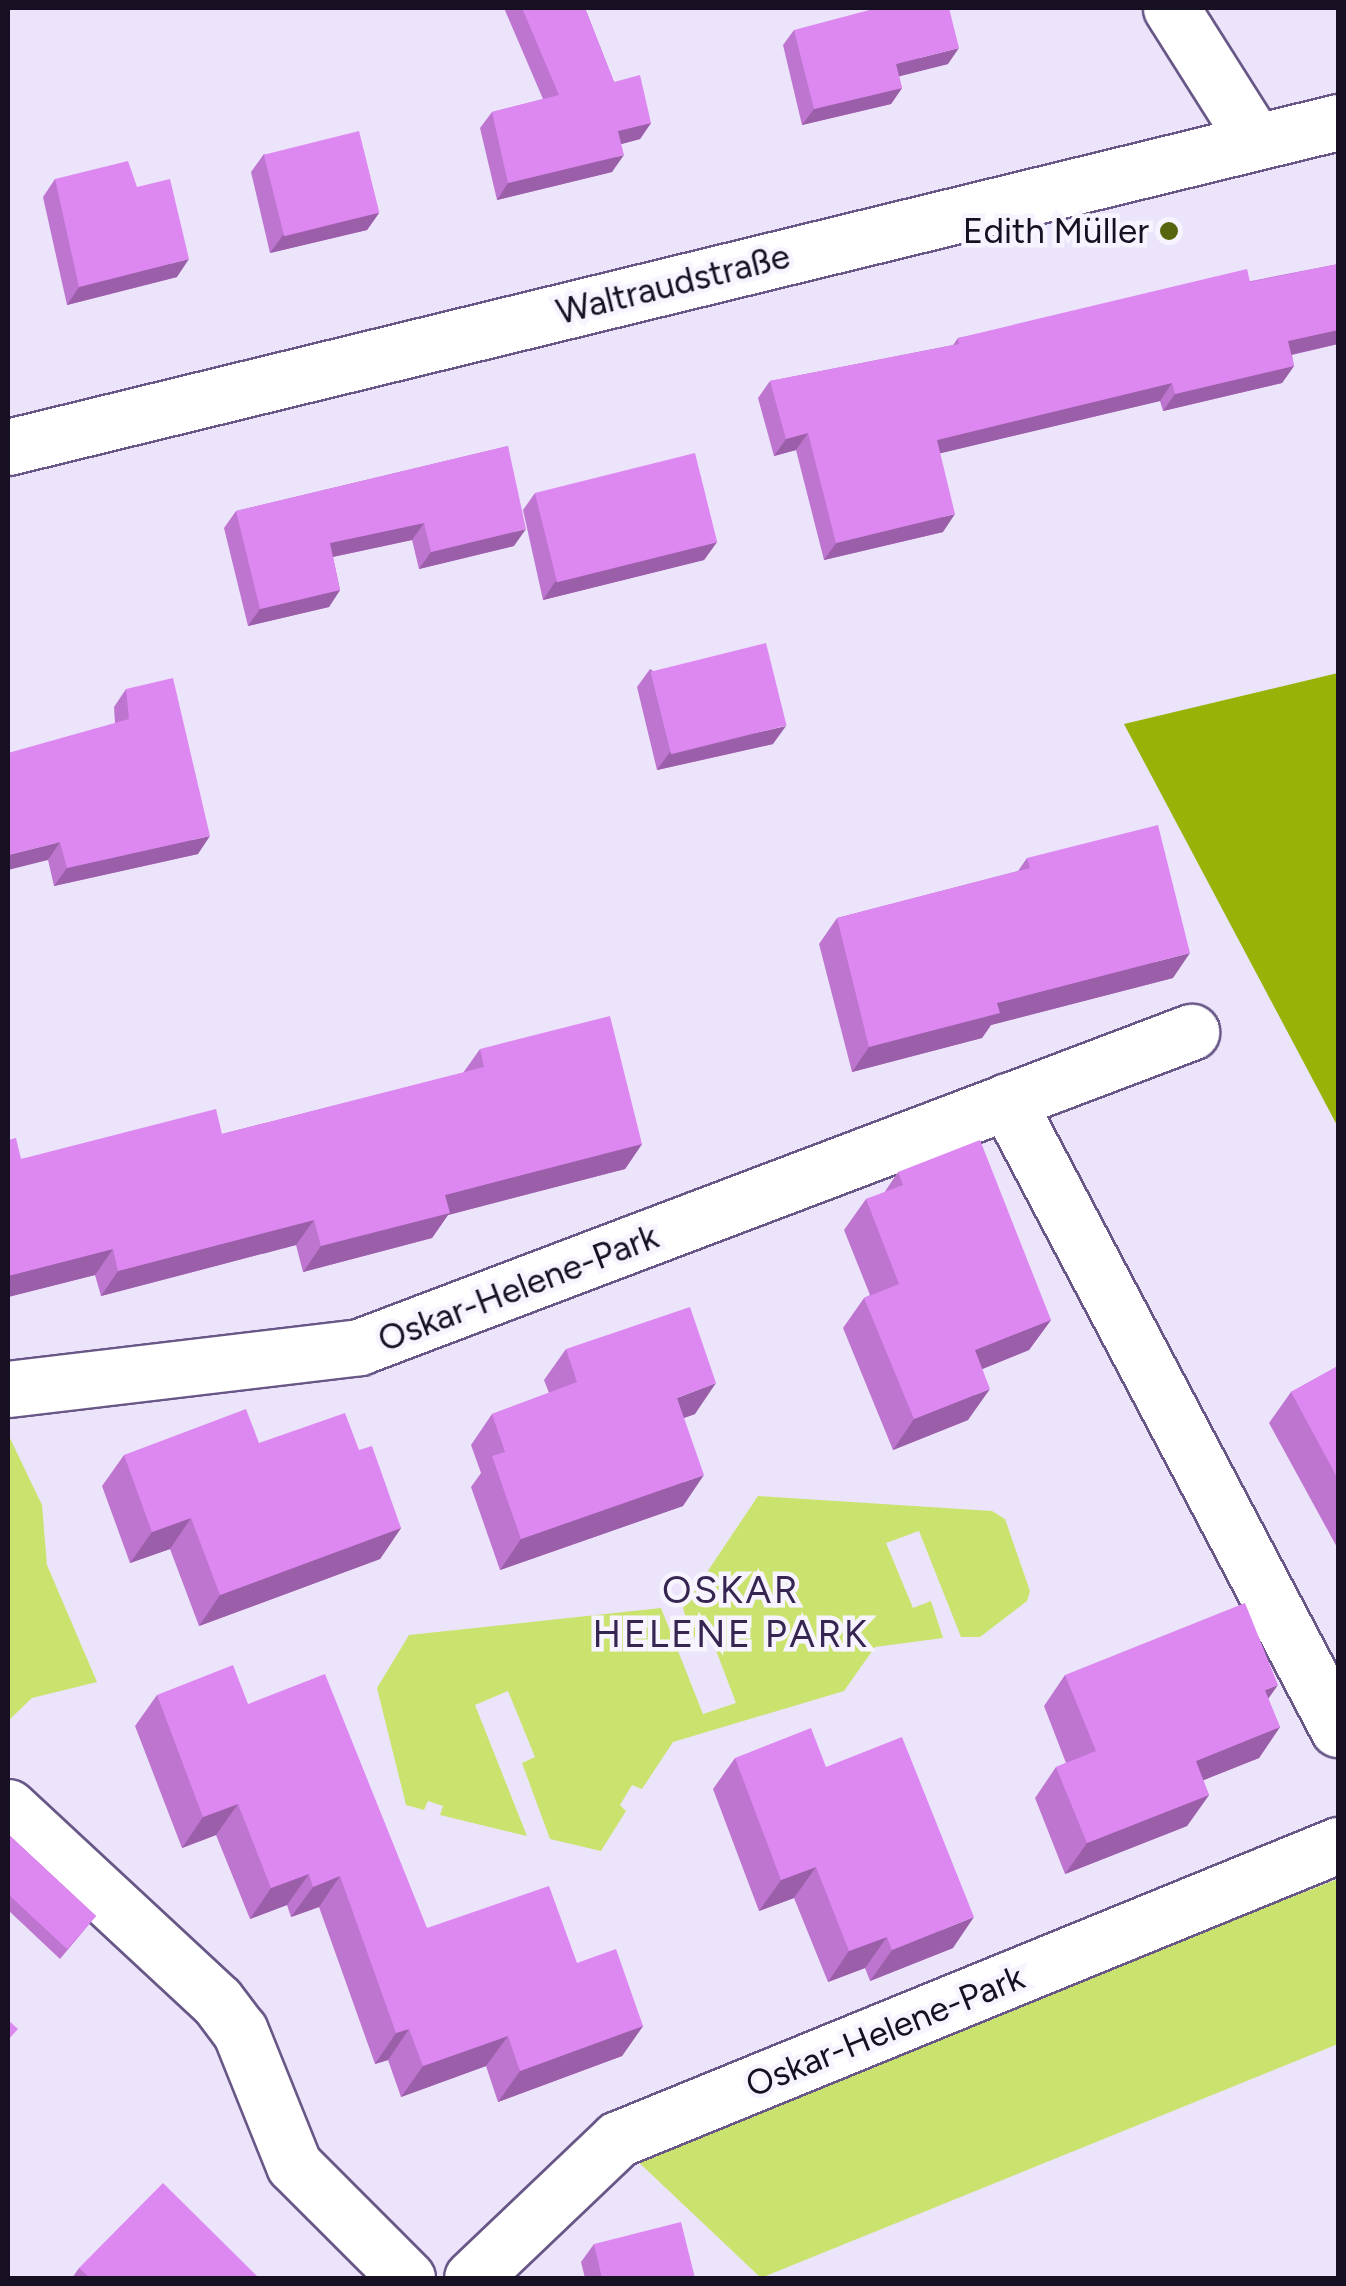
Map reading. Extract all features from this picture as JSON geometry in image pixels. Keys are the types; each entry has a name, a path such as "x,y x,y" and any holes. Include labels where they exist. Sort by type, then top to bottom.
{"street":[{"path":"1170,8 1255,141"},
{"name":"Waltraudstraße","path":"8,447 1338,122"},
{"name":"Oskar-Helene-Park","path":"8,1389 359,1347 1190,1032"},
{"path":"1007,1101 1338,1728"},
{"path":"8,1808 217,2001 240,2031 294,2165 407,2278"},
{"name":"Oskar-Helene-Park","path":"472,2278 618,2139 1338,1845"}],"green space":[{"path":"1338,673 1338,1127 1124,724"},
{"path":"8,1434 42,1505 47,1565 97,1682 32,1698 8,1721"},
{"path":"758,1496 992,1511 1005,1519 1030,1591 1027,1601 980,1637 961,1637 919,1531 886,1543 913,1608 931,1601 943,1638 875,1647 844,1691 673,1742 642,1789 632,1785 620,1805 626,1811 601,1851 550,1839 522,1763 535,1757 508,1691 475,1705 527,1836 440,1815 443,1806 428,1801 424,1810 406,1805 377,1688 409,1635 661,1608 703,1714 736,1703 709,1632 692,1638 683,1608"},
{"path":"1338,1879 1338,2044 761,2278 631,2155"}],"building":[{"path":"522,8 585,8 614,82 640,75 651,123 618,131 624,155 508,183 492,112 559,95"},
{"path":"877,8 949,8 959,48 896,64 902,88 814,109 794,30"},
{"path":"359,131 379,213 284,236 264,155"},
{"path":"128,161 137,187 170,179 189,259 79,287 55,179"},
{"path":"1338,264 1338,330 1288,341 1294,366 1175,394 1172,383 937,440 955,514 836,543 808,433 786,439 770,381 959,344 958,338 1247,269 1250,282"},
{"path":"508,446 526,529 431,552 424,523 330,543 340,590 260,609 236,511"},
{"path":"695,453 717,542 557,582 535,493"},
{"path":"766,643 787,725 671,754 651,672"},
{"path":"173,678 210,836 67,868 60,842 8,855 8,753 129,719 126,689"},
{"path":"1158,825 1190,953 997,1003 1000,1013 869,1047 837,918 1030,868 1027,858"},
{"path":"610,1016 642,1144 445,1195 450,1213 321,1246 314,1220 118,1271 113,1249 8,1276 8,1140 16,1138 21,1159 216,1109 222,1134 484,1067 480,1049"},
{"path":"980,1140 1051,1320 975,1350 990,1389 914,1419 864,1298 899,1284 866,1199 903,1185 898,1172"},
{"path":"690,1307 716,1383 677,1398 704,1475 521,1539 492,1456 505,1452 492,1414 577,1382 566,1349"},
{"path":"1338,1366 1338,1479 1291,1392"},
{"path":"246,1409 259,1443 345,1413 359,1450 372,1446 401,1528 220,1595 191,1518 152,1532 124,1455"},
{"path":"1245,1603 1278,1685 1265,1690 1280,1727 1196,1761 1209,1795 1087,1843 1056,1767 1096,1751 1065,1675"},
{"path":"233,1665 248,1704 325,1674 427,1928 549,1886 577,1963 616,1949 643,2026 520,2071 508,2036 423,2066 409,2029 396,2033 340,1876 313,1887 309,1874 271,1888 238,1804 203,1817 157,1695"},
{"path":"811,1728 826,1767 902,1737 974,1917 892,1950 887,1937 849,1951 816,1867 781,1880 735,1758"},
{"path":"8,1834 96,1916 67,1949 8,1894"},
{"path":"8,2020 18,2029 8,2040"},
{"path":"163,2183 259,2278 90,2278 79,2268"},
{"path":"681,2222 695,2278 602,2278 594,2244"}],"place":[{"name":"Edith Müller","path":"1169,231"}],"district":[{"name":"OSKAR HELENE PARK","path":"731,1613"}]}
